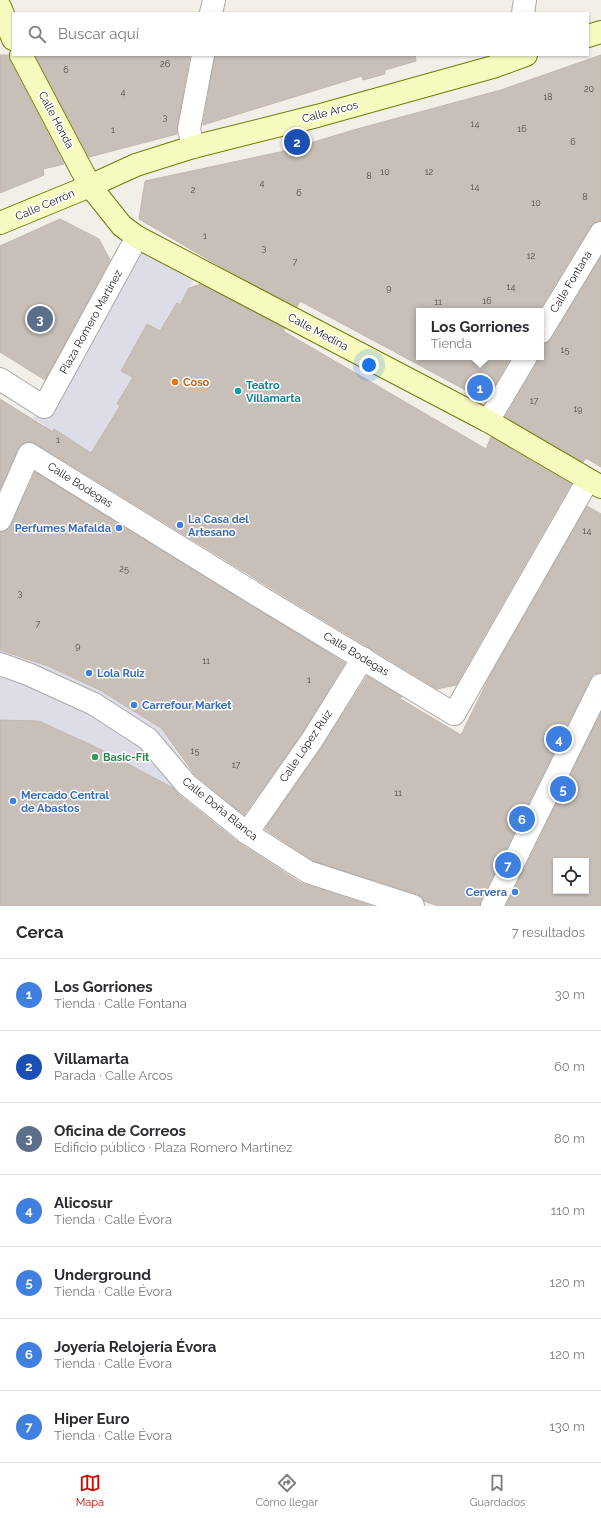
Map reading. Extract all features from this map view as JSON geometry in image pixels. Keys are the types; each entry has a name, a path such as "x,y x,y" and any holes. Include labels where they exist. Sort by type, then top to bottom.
{"street":[{"path":"211,12 214,0"},
{"path":"523,12 525,0"},
{"path":"4,7 12,35"},
{"path":"589,36 601,32"},
{"name":"Calle Honda","path":"22,56 90,186"},
{"path":"193,148 189,130 203,56"},
{"name":"Calle Arcos","path":"90,186 136,165 193,148 317,116 493,67 522,56"},
{"name":"Calle Cerrón","path":"0,223 90,186"},
{"name":"Calle Medina","path":"90,186 122,226 138,238 488,421 594,484"},
{"name":"Calle Fontana","path":"544,327 601,233"},
{"name":"Plaza Romero Martínez","path":"0,379 44,407 138,238"},
{"path":"488,421 524,360"},
{"name":"Calle Bodegas","path":"0,520 29,454 262,598 364,658 454,714 594,484"},
{"name":"Calle López Ruiz","path":"247,832 312,740 364,658"},
{"name":"Calle Doña Blanca","path":"0,664 28,674 94,704 148,739 186,784 247,832 308,872 413,906"},
{"path":"492,906 601,685"}],"shaded area":[{"path":"140,250 194,279 180,305 177,303 160,331 147,325 121,370 133,377 117,404 120,406 91,453 54,430 50,436 42,431 45,425 33,418"},
{"path":"0,650 32,661 33,659 100,690 160,728 193,775 246,815 247,833 242,843 207,813 167,786 102,750 40,721 0,720"}],"building":[{"path":"0,55 9,55 10,61 64,164 43,169 44,175 0,193"},
{"path":"601,55 601,221 595,222 590,227 541,308 416,308 416,360 509,360 486,401 300,301 297,307 228,271 139,219 145,181 280,152 357,129 501,90"},
{"path":"36,56 190,56 177,134 89,157"},
{"path":"215,56 415,56 416,61 385,70 385,74 363,80 362,76 203,125"},
{"path":"60,219 99,239 110,260 45,380 0,352 0,246"},
{"path":"601,257 601,467 586,458 583,462 505,417 538,360 544,360 544,344 547,343 552,338"},
{"path":"201,284 285,328 283,331 486,449 491,437 571,484 456,685 437,689 35,443 28,442 22,444 18,449 0,489 0,399 53,432 54,429 91,453 120,406 117,404 133,377 121,371 147,324 160,331 177,303 180,305 189,288"},
{"path":"35,472 345,663 302,733 244,815 195,775 161,728 100,690 48,666 0,650 0,532 7,530 11,525"},
{"path":"587,506 601,514 601,673 594,674 590,679 481,900 480,906 438,906 424,901 422,897 417,894 313,861 265,829 322,747 367,676 402,697 399,698 461,735 489,678"},
{"path":"601,713 601,906 506,906"},
{"path":"0,720 39,721 102,750 173,788 178,794 239,843 301,883 372,906 0,906"}],"place":[{"name":"Villamarta","path":"297,142"},
{"name":"Oficina de Correos","path":"40,319"},
{"name":"Coso","path":"175,382"},
{"name":"Los Gorriones","path":"480,388"},
{"name":"Teatro Villamarta","path":"238,391"},
{"name":"La Casa del Artesano","path":"180,525"},
{"name":"Perfumes Mafalda","path":"119,528"},
{"name":"Lola Ruiz","path":"89,673"},
{"name":"Carrefour Market","path":"134,705"},
{"name":"Alicosur","path":"559,739"},
{"name":"Basic-Fit","path":"95,757"},
{"name":"Underground","path":"563,789"},
{"name":"Mercado Central de Abastos","path":"13,801"},
{"name":"Joyería Relojería Évora","path":"522,819"},
{"name":"Hiper Euro","path":"508,865"},
{"name":"Cervera","path":"515,892"}]}
